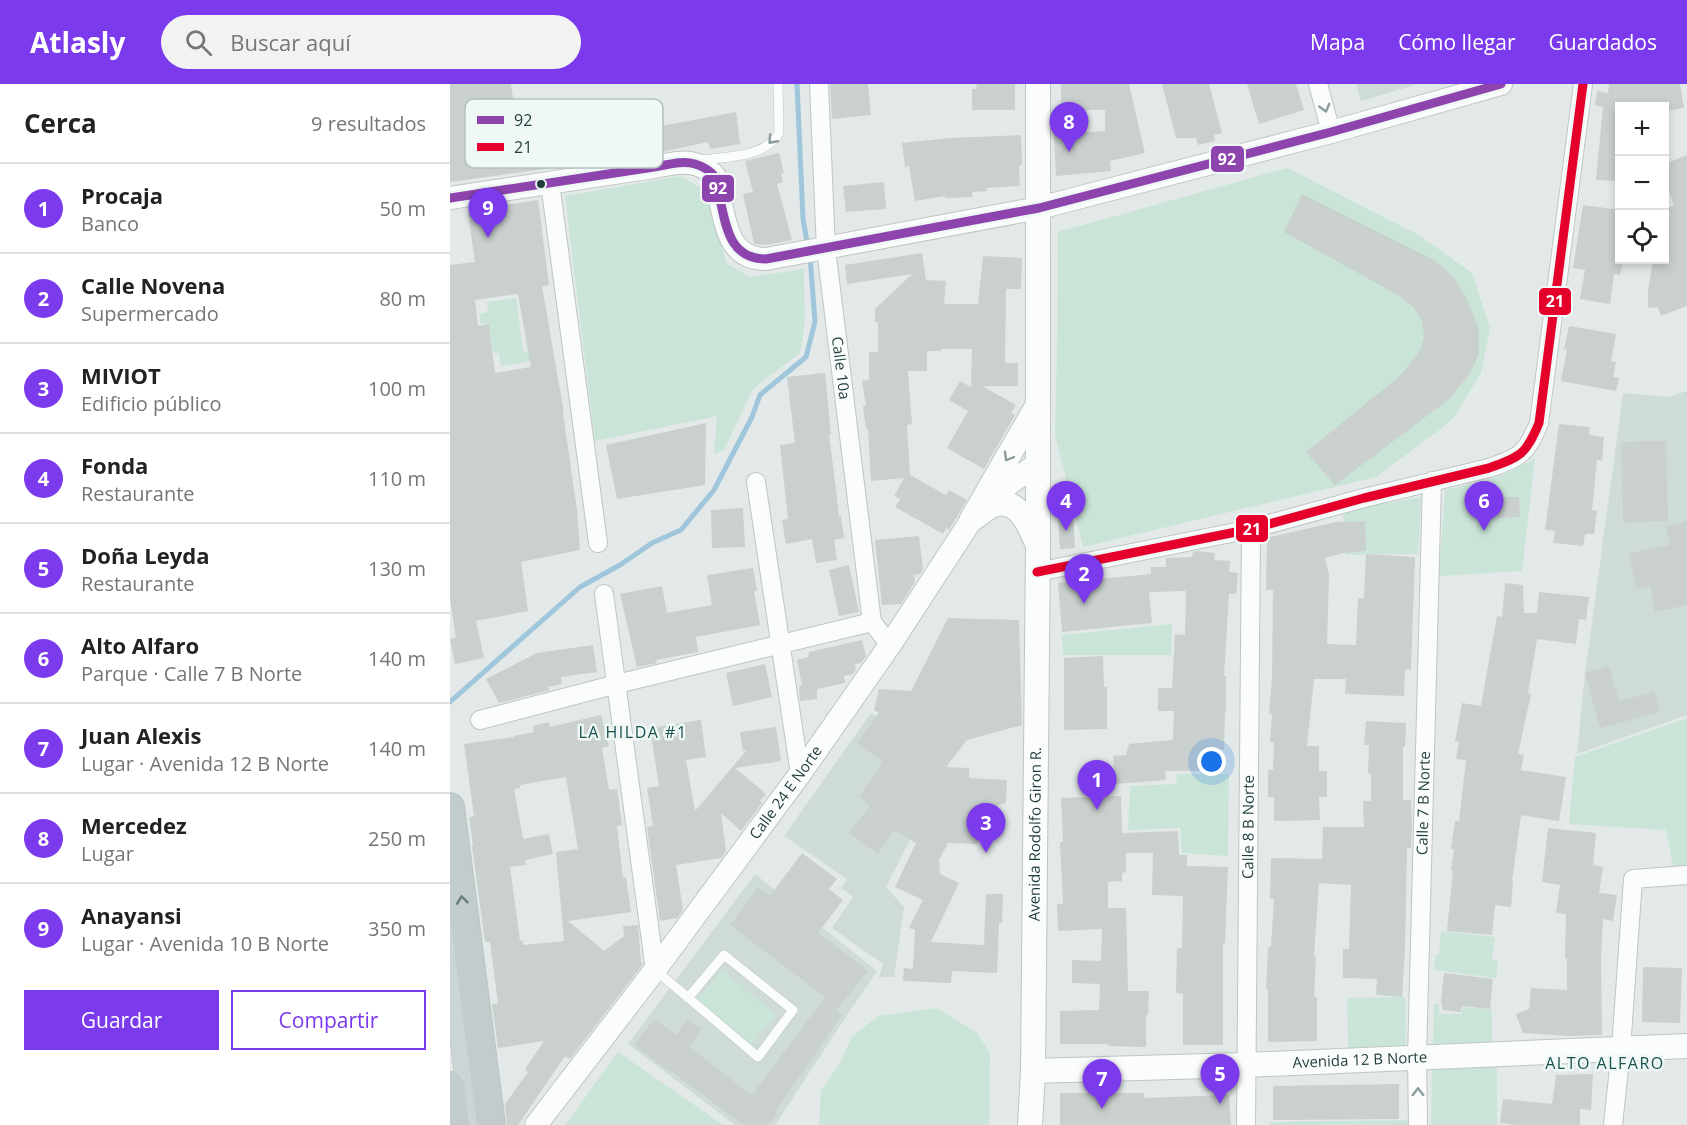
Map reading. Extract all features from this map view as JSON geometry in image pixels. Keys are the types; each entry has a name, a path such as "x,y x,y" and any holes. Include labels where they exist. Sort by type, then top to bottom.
{"highway":[{"path":"450,807 491,1125"},
{"path":"450,1086 455,1125"}],"main road":[{"path":"972,519 1037,406 1038,84"},
{"name":"Avenida Rodolfo Giron R.","path":"1030,1125 1033,1071 1038,544 1037,406"},
{"path":"972,519 996,504 1007,505 1024,516 1038,544"},
{"path":"450,927 474,1125"},
{"name":"Avenida 12 B Norte","path":"1033,1071 1245,1065 1687,1046"}],"street":[{"name":"Calle 10a","path":"819,84 821,250 872,622"},
{"path":"1318,84 1331,132"},
{"path":"663,166 695,164 713,174 733,242 743,253 756,259 766,259 1039,207 1331,132 1501,84"},
{"path":"1037,572 1251,529 1364,498 1489,468 1521,454 1531,442 1539,423 1583,84"},
{"path":"450,198 650,168"},
{"path":"550,183 598,543"},
{"name":"Calle 24 E Norte","path":"536,1125 655,970 800,774 890,645 972,519 1010,484 1037,464"},
{"name":"Calle 7 B Norte","path":"1418,1125 1432,481"},
{"path":"756,482 800,774"},
{"name":"Calle 8 B Norte","path":"1246,1125 1251,529"},
{"path":"604,594 655,970"},
{"path":"480,720 872,622 890,645"},
{"path":"1614,1125 1633,879 1687,875"}],"lane":[{"path":"684,163 748,154 771,143 779,133 778,84"},
{"path":"655,970 688,998 758,1056 793,1010 724,955 688,998"}],"shaded area":[{"path":"1356,84 1418,84 1361,101"},
{"path":"1687,391 1687,715 1577,754 1585,674 1623,393 1668,397"},
{"path":"871,713 948,764 886,887 904,907 894,977 879,977 883,964 832,928 853,897 841,888 847,879 784,836"},
{"path":"755,874 877,971 775,1125 735,1125 628,1044"}],"green space":[{"path":"1287,168 1419,235 1472,273 1490,328 1481,373 1454,417 1376,477 1083,547 1055,435 1058,232"},
{"path":"681,176 705,191 727,264 750,277 804,269 805,322 800,353 753,389 724,450 714,454 717,416 595,441 565,196"},
{"path":"516,298 523,352 552,348 553,358 501,366 499,353 493,353 489,323 481,324 479,314 488,312 487,302"},
{"path":"1535,458 1522,571 1439,576 1445,490 1510,472"},
{"path":"1421,497 1418,554 1346,555 1343,511"},
{"path":"1172,624 1171,655 1063,655 1062,635"},
{"path":"1687,718 1687,866 1673,867 1666,830 1569,824 1575,757"},
{"path":"1177,774 1229,774 1228,856 1182,853 1180,828 1128,830 1130,786 1176,784"},
{"path":"1441,931 1495,937 1492,960 1498,961 1496,978 1434,970 1436,954 1439,954"},
{"path":"722,970 776,1015 748,1048 694,1003"},
{"path":"1405,997 1406,1049 1348,1051 1347,998"},
{"path":"1434,1004 1439,1004 1439,1014 1462,1014 1463,1007 1492,1010 1492,1045 1433,1044"},
{"path":"937,1008 977,1033 990,1053 989,1125 819,1125 821,1091 840,1063 852,1037 878,1016"},
{"path":"618,1052 723,1125 565,1125"},
{"path":"1432,1066 1497,1067 1497,1125 1431,1125"},
{"path":"1411,1120 1411,1125 1270,1125 1270,1122"}],"building":[{"path":"450,84 511,84 513,99 465,99 465,168 551,168 450,182"},
{"path":"830,84 868,84 871,115 832,119"},
{"path":"976,84 1015,84 1015,110 972,110 972,89 977,89"},
{"path":"1061,84 1129,84 1145,153 1110,161 1111,171 1056,176 1054,134 1105,131 1105,110 1061,110"},
{"path":"1162,84 1209,84 1222,133 1214,135 1215,141 1198,145 1196,138 1176,138"},
{"path":"1247,84 1296,84 1304,110 1259,124"},
{"path":"1609,84 1680,84 1684,108 1669,110 1669,102 1615,102 1615,181 1596,180 1603,107 1595,105 1597,91 1608,93"},
{"path":"736,112 740,144 710,149 708,142 663,152 663,126"},
{"path":"1021,135 1020,186 987,188 987,191 972,192 973,197 945,198 945,196 915,201 909,166 905,167 902,143 949,138"},
{"path":"779,153 784,173 781,173 783,182 777,184 792,240 766,245 757,244 754,243 743,194 753,192 745,161"},
{"path":"1687,155 1687,306 1661,316 1658,307 1648,308 1648,291 1652,264 1669,264 1669,207 1674,206 1669,192 1669,162"},
{"path":"884,182 886,209 846,212 843,186"},
{"path":"1302,194 1436,261 1455,279 1467,299 1479,329 1479,353 1470,374 1448,400 1335,485 1306,452 1399,377 1421,349 1424,336 1422,321 1413,307 1400,296 1284,232"},
{"path":"538,200 549,285 542,286 564,413 580,550 521,562 528,611 476,621 484,658 455,664 450,639 456,638 450,599 450,265 475,262 468,213 504,208 504,205","holes":["518,294 531,367 495,373 489,324 478,326 475,300"]},
{"path":"1583,205 1615,209 1615,264 1622,264 1620,275 1614,274 1610,304 1580,299 1585,270 1573,268"},
{"path":"922,253 926,280 946,281 944,304 978,304 983,256 1022,258 1021,289 1006,289 1005,363 1018,363 1018,386 982,386 1016,405 1011,413 1015,415 984,469 947,448 968,411 949,400 960,381 971,387 972,349 927,351 927,371 908,371 912,424 907,425 910,475 946,495 949,490 967,500 949,530 947,527 943,534 895,507 900,499 894,496 904,478 871,481 862,381 869,380 869,352 878,352 878,322 875,322 875,309 912,274 847,284 845,265"},
{"path":"1569,326 1616,334 1611,361 1616,362 1613,377 1619,378 1616,391 1561,381"},
{"path":"825,373 831,435 829,435 839,517 841,516 844,538 834,540 837,560 816,563 812,539 786,544 782,520 788,519 780,445 795,443 787,377"},
{"path":"706,423 705,485 617,499 606,445"},
{"path":"1559,424 1590,427 1589,435 1604,437 1602,461 1597,460 1592,510 1597,511 1594,534 1585,534 1583,546 1553,543 1555,531 1545,530"},
{"path":"1666,441 1668,521 1623,523 1621,442"},
{"path":"1497,497 1519,497 1520,517 1498,518"},
{"path":"743,508 745,547 712,548 711,510"},
{"path":"1073,513 1075,548 1060,549 1058,515"},
{"path":"1365,521 1366,551 1343,553 1325,558 1329,575 1327,644 1356,645 1358,598 1364,598 1366,554 1415,557 1411,670 1405,669 1404,696 1345,694 1346,679 1314,679 1307,746 1319,746 1319,771 1327,771 1327,797 1319,797 1320,820 1274,821 1274,797 1268,797 1268,770 1273,770 1274,742 1270,742 1272,714 1269,714 1272,678 1273,590 1266,590 1267,538 1336,522"},
{"path":"1687,521 1687,605 1655,612 1650,586 1636,589 1629,553 1670,545 1666,526"},
{"path":"919,536 923,569 920,574 914,575 915,582 901,604 882,605 875,540"},
{"path":"1193,552 1215,553 1214,560 1230,561 1229,572 1238,573 1236,594 1229,594 1224,676 1226,676 1226,711 1224,750 1220,749 1220,771 1165,771 1166,780 1115,784 1113,756 1126,755 1129,744 1173,740 1174,711 1158,711 1158,688 1172,688 1175,634 1185,635 1186,591 1149,592 1152,623 1062,632 1058,583 1151,574 1151,567 1166,567 1166,558 1192,557"},
{"path":"849,565 859,612 839,616 829,570"},
{"path":"753,568 757,591 754,591 760,625 696,637 698,652 656,660 657,663 637,667 620,594 662,586 667,613 712,605 707,575"},
{"path":"1505,583 1523,585 1524,613 1537,613 1539,592 1589,597 1586,620 1579,619 1576,644 1537,639 1528,693 1531,694 1518,754 1524,755 1521,770 1566,777 1559,821 1521,815 1512,881 1511,907 1495,905 1492,935 1447,931 1453,871 1451,871 1454,849 1451,849 1455,821 1459,821 1466,760 1456,759 1459,742 1455,742 1462,703 1481,706 1497,616 1502,617"},
{"path":"948,618 1019,620 1022,725 967,740 946,767 969,768 969,778 1007,780 1006,803 995,806 977,844 948,843 939,860 940,874 959,883 931,942 984,945 986,894 1003,894 997,973 952,971 951,983 903,981 904,968 913,969 915,930 909,928 923,900 895,887 916,843 894,830 878,854 849,833 870,806 859,796 883,762 857,743 879,713 874,710 879,689 911,691"},
{"path":"862,640 866,656 861,663 855,664 856,670 853,674 844,676 845,683 817,689 817,699 800,701 799,686 802,685 797,660 808,657 809,652"},
{"path":"593,645 597,672 561,677 562,684 548,687 550,690 499,703 486,679 537,653"},
{"path":"1103,656 1104,687 1107,687 1107,729 1064,730 1064,658"},
{"path":"765,664 772,697 733,706 726,673"},
{"path":"1609,666 1619,701 1654,692 1660,712 1600,728 1585,673"},
{"path":"601,715 609,746 602,748 609,790 617,789 622,825 617,826 623,878 626,877 631,912 568,921 604,951 624,936 623,926 638,925 643,964 570,1059 565,1056 518,1125 507,1125 505,1104 528,1072 525,1069 544,1041 498,1048 492,1004 498,1003 490,942 485,942 472,846 469,817 474,816 464,744 534,732 533,726 549,722 550,727","holes":["566,777 578,849 556,852 564,941 523,945 523,940 520,941 510,867 526,865 525,860 553,854 549,834 523,839 514,789 520,788 520,785"]},
{"path":"701,720 706,757 686,760 695,811 747,750 743,751 740,732 776,727 781,761 735,768 766,794 760,801 762,803 741,831 721,813 726,851 721,858 676,865 683,910 677,918 660,921 647,827 653,826 647,788 659,786 650,728"},
{"path":"1366,721 1406,723 1405,747 1403,747 1403,800 1411,800 1412,824 1411,848 1407,848 1402,997 1376,995 1377,979 1343,978 1343,949 1349,949 1351,885 1319,883 1314,956 1316,957 1314,997 1317,997 1317,1041 1268,1042 1268,989 1266,989 1274,899 1270,899 1271,858 1322,859 1323,827 1364,827 1363,801 1371,801 1371,774 1368,773 1369,745 1364,745"},
{"path":"1121,796 1122,833 1178,831 1179,855 1187,855 1187,866 1228,867 1225,943 1223,943 1223,1045 1183,1045 1183,994 1176,993 1177,948 1182,948 1183,896 1152,895 1153,853 1126,853 1126,872 1122,873 1122,881 1108,882 1108,908 1126,908 1128,991 1149,991 1146,1047 1060,1044 1060,1011 1099,1010 1100,984 1072,983 1072,960 1101,961 1102,929 1058,931 1057,904 1063,904 1060,842 1063,842 1061,798"},
{"path":"1548,828 1596,833 1593,865 1603,867 1599,893 1617,895 1613,921 1603,919 1602,1035 1568,1036 1523,1033 1516,1014 1529,1009 1531,988 1567,990 1566,914 1556,913 1560,885 1542,882"},
{"path":"802,853 837,879 829,889 843,900 818,933 868,971 836,1011 842,1015 775,1112 777,1114 768,1125 743,1125 634,1045 654,1019 676,1035 688,1019 702,1029 689,1047 752,1095 825,997 730,925 758,887 770,896"},
{"path":"1643,967 1682,968 1680,1023 1642,1022"},
{"path":"1444,973 1493,979 1490,1009 1462,1006 1461,1012 1443,1010 1441,1001"},
{"path":"1593,1074 1591,1110 1580,1109 1580,1125 1500,1123 1503,1099 1552,1104 1556,1075"},
{"path":"1399,1084 1399,1119 1273,1120 1273,1086"},
{"path":"1060,1093 1144,1093 1144,1098 1229,1095 1231,1125 1060,1125"}],"waterway":[{"path":"797,84 803,219 808,247"},
{"path":"450,702 580,587 620,565 652,543 681,530 714,490 752,417 760,395 806,357 815,322 810,256"}],"transit line":[{"name":"92","path":"663,165 685,162 703,167 711,173 715,177 727,228 736,246 753,257 766,259 1039,208 1331,132 1501,84"},
{"name":"21","path":"1037,572 1251,529 1364,498 1489,468 1521,453 1530,442 1539,423 1583,84"},
{"name":"92","path":"450,198 647,168"}],"place":[{"name":"Mercedez","path":"1069,152"},
{"name":"Anayansi","path":"488,238"},
{"name":"Fonda","path":"1066,531"},
{"name":"Alto Alfaro","path":"1484,531"},
{"name":"Calle Novena","path":"1084,604"},
{"name":"Procaja","path":"1097,810"},
{"name":"MIVIOT","path":"986,853"},
{"name":"Doña Leyda","path":"1220,1104"},
{"name":"Juan Alexis","path":"1102,1109"}],"district":[{"name":"LA HILDA #1","path":"633,732"},
{"name":"ALTO ALFARO","path":"1605,1063"}]}
